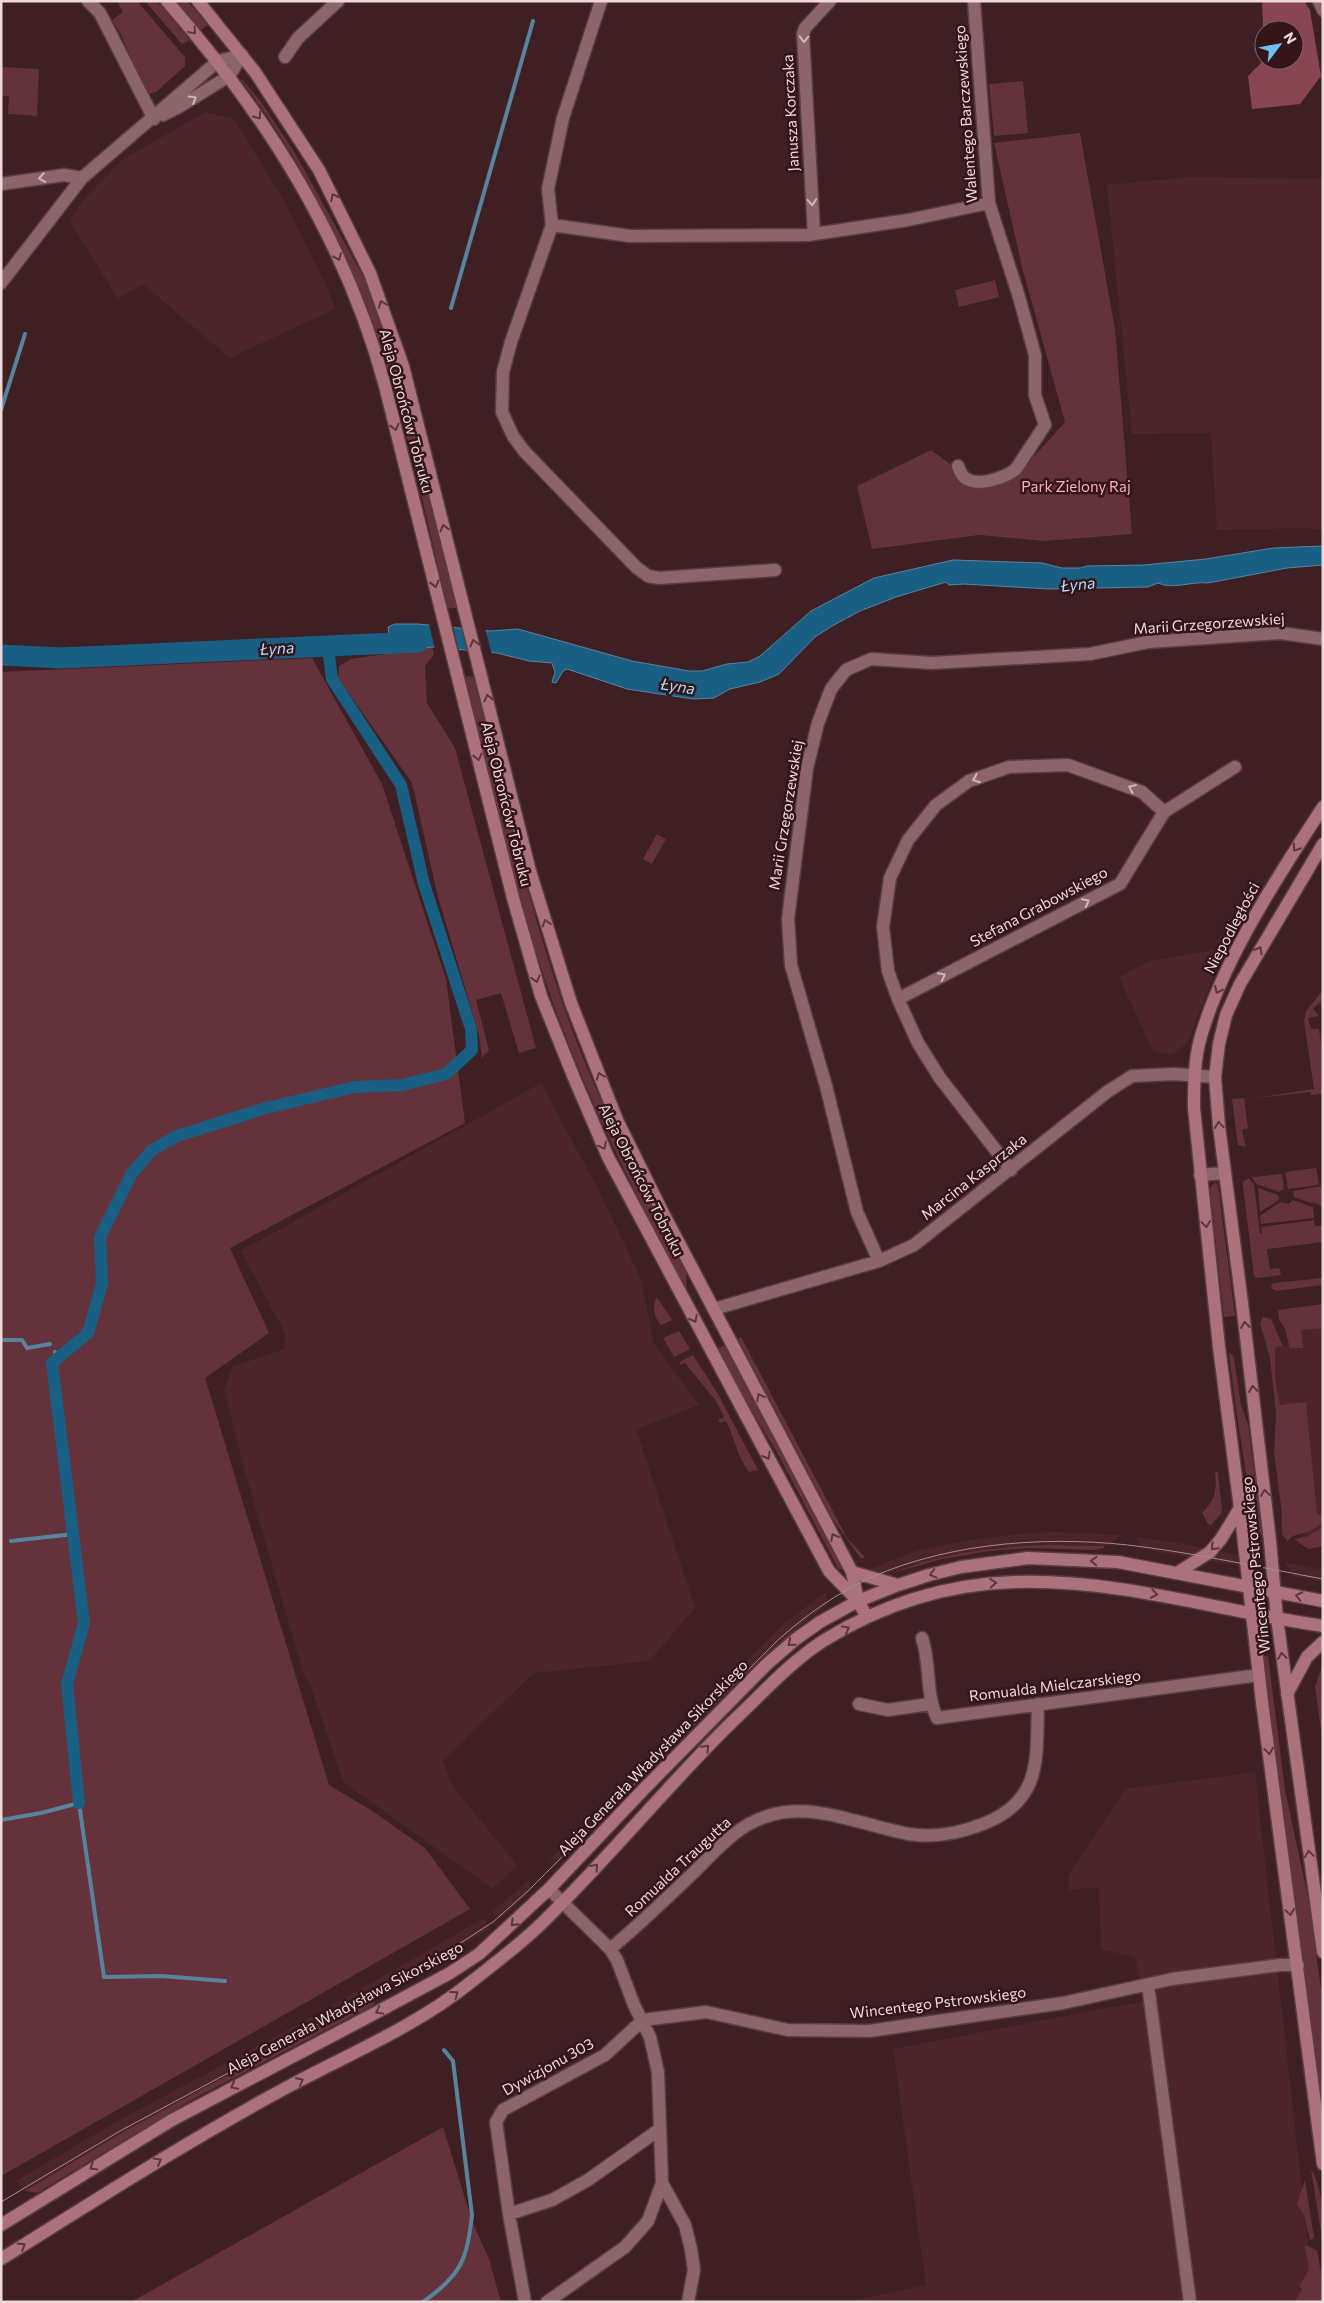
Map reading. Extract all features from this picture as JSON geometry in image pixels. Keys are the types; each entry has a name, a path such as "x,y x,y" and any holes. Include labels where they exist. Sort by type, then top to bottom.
{"main road":[{"name":"Aleja Obrońców Tobruku","path":"167,1 218,61 259,117 292,169 336,250 362,313 385,386 513,898 541,996 596,1131 693,1318 829,1571 858,1601 867,1617"},
{"name":"Aleja Obrońców Tobruku","path":"198,1 242,55 320,170 351,232 384,307 403,366 530,871 571,1003 617,1120 660,1209 852,1572 858,1601"},
{"name":"Niepodległości","path":"1194,1075 1200,1038 1220,986 1275,882 1323,807"},
{"path":"1216,1077 1218,1044 1226,1015 1253,961 1323,844"},
{"name":"Wincentego Pstrowskiego","path":"1194,1075 1194,1108 1200,1175 1219,1347 1259,1675 1323,2164"},
{"name":"Wincentego Pstrowskiego","path":"1216,1077 1218,1126 1242,1303 1277,1618 1323,1952"},
{"path":"1177,1573 1210,1552 1221,1539 1240,1508"},
{"name":"Aleja Generała Władysława Sikorskiego","path":"1,2225 172,2120 450,1973 479,1954 549,1889 767,1664 796,1639 820,1622 858,1601 898,1585 961,1567 1028,1558 1118,1562 1249,1585 1323,1601"},
{"path":"852,1572 898,1585"},
{"name":"Aleja Generała Władysława Sikorskiego","path":"1,2258 196,2138 283,2089 415,2022 469,1984 539,1926 704,1750 775,1681 808,1652 867,1617 907,1601 945,1590 1013,1582 1109,1586 1323,1626"},
{"path":"1287,1694 1307,1657 1323,1642"}],"street":[{"path":"88,1 100,13 154,119"},
{"path":"284,57 298,38 338,1"},
{"path":"601,1 563,118 548,189 552,225 502,372 501,403 513,436 543,472 636,567 648,576 660,578 774,570"},
{"name":"Janusza Korczaka","path":"814,234 803,34 805,28 830,1"},
{"name":"Walentego Barczewskiego","path":"958,466 964,477 977,482 1009,475 1016,469 1045,425 1035,394 1036,354 988,203 974,1"},
{"path":"1319,1 1323,10"},
{"path":"154,119 179,107 229,76 242,55"},
{"path":"1,284 82,178 154,119 218,61 242,55"},
{"path":"1,184 64,175 82,178"},
{"path":"552,225 630,236 814,234 908,220 988,203"},
{"name":"Marii Grzegorzewskiej","path":"879,1261 857,1212 826,1086 791,966 788,920 807,768 818,723 831,689 846,670 871,659 932,663 1090,654 1148,642 1281,633 1323,640"},
{"path":"1011,1170 940,1078 918,1043 898,999 888,972 883,926 890,878 908,840 936,805 969,781 1009,767 1068,765 1142,792 1164,812"},
{"name":"Stefana Grabowskiego","path":"898,999 1120,884 1164,812 1235,767"},
{"name":"Marcina Kasprzaka","path":"714,1308 743,1302 879,1261 914,1245 1107,1092 1132,1076 1194,1075 1216,1077"},
{"path":"1200,1175 1225,1174"},
{"path":"859,1704 888,1710 930,1704 927,1650 922,1638"},
{"name":"Romualda Mielczarskiego","path":"930,1704 937,1718 1259,1675"},
{"name":"Romualda Traugutta","path":"610,1949 635,1929 734,1834 766,1816 781,1812 800,1811 822,1814 910,1834 928,1835 961,1832 991,1821 1019,1802 1027,1791 1036,1759 1038,1704"},
{"path":"547,2302 625,2247 648,2221 662,2183 658,2072 650,2037 634,2005 617,1960 610,1949 549,1889"},
{"name":"Wincentego Pstrowskiego","path":"643,2020 706,2012 788,2030 869,2031 1063,2003 1172,1979 1280,1965 1298,1965"},
{"path":"1148,1985 1190,2302"},
{"name":"Dywizjonu 303","path":"525,2302 509,2214 496,2122 504,2110 605,2055 643,2020"},
{"path":"509,2214 552,2200 588,2180 660,2129"},
{"path":"662,2183 685,2225 694,2270 688,2302"}],"shaded area":[{"path":"1262,1 1304,1 1310,10 1321,76 1300,104 1252,109 1248,76 1254,70 1304,70 1304,20 1263,20"},
{"path":"206,112 234,119 285,203 326,285 335,309 230,358 143,284 118,299 70,221 82,201 123,159"},
{"path":"1191,177 1323,179 1323,531 1308,528 1217,530 1211,433 1132,434 1107,185"},
{"path":"1225,948 1187,1043 1171,1055 1153,1051 1119,977 1150,961"},
{"path":"541,1083 598,1189 641,1279 654,1344 699,1405 636,1429 695,1608 649,1661 534,1673 443,1760 451,1784 517,1865 493,1889 343,1782 311,1687 303,1672 245,1472 224,1390 232,1367 284,1349 285,1333 241,1251"},
{"path":"1323,1323 1323,1546 1309,1549 1296,1542 1305,1534 1275,1377 1275,1347 1288,1345 1285,1329"},
{"path":"1051,1532 1120,1535 1110,1546 1066,1545 1008,1548 941,1558 908,1566 885,1575 869,1569 916,1551 952,1543 1010,1535"},
{"path":"1136,1537 1208,1549 1190,1557 1141,1549"},
{"path":"1219,1551 1238,1555 1238,1566 1208,1560"},
{"path":"1285,1563 1323,1570 1323,1582 1294,1576"},
{"path":"827,1591 826,1606 777,1645 651,1770 636,1772 781,1626"},
{"path":"1255,1772 1308,2244 1321,2302 848,2302 926,2285 893,2049 1144,2001 1135,1957 1101,1949 1099,1887 1069,1890 1068,1876 1126,1789"},
{"path":"622,1786 620,1801 565,1857 548,1861"},
{"path":"529,1880 530,1892 513,1908 500,1919 491,1913"},
{"path":"484,1918 489,1929 302,2036 125,2131 25,2191 16,2181 114,2123 308,2019"}],"green space":[{"path":"117,1 137,1 185,57 185,66 156,92 148,94 144,89 121,34 112,20 123,12"},
{"path":"145,1 157,1 190,40 182,44"},
{"path":"176,1 187,1 208,25 201,30"},
{"path":"1,67 39,69 37,116 8,114 9,96 1,96"},
{"path":"242,79 261,102 295,153 368,285 399,377 457,608 448,608 414,466 385,360 347,261 299,168"},
{"path":"1023,81 1028,133 994,136 989,84"},
{"name":"Park Zielony Raj","path":"1080,133 1115,329 1132,534 1044,541 979,535 872,549 857,486 931,450 981,487 1020,472 1065,422 1022,267 994,143"},
{"path":"995,280 999,297 959,307 955,290"},
{"path":"432,647 434,654 425,666 427,703 455,748 536,1048 519,1053 501,993 476,1000 489,1050 482,1058 479,1035 438,897 412,783 338,678 339,666 351,659"},
{"path":"312,658 382,784 446,979 465,1123 230,1248 269,1333 205,1378 329,1785 371,1810 425,1848 470,1909 1,2176 1,672"},
{"path":"465,676 474,677 528,889 566,1013 606,1112 686,1271 687,1290 634,1190 587,1088 559,1019 518,892"},
{"path":"657,834 666,839 652,864 643,859"},
{"path":"1323,990 1323,1006 1319,1003 1313,1009 1319,1016 1308,1018 1311,1029 1319,1029 1323,1056 1323,1094 1311,1095 1310,1092 1249,1099 1314,1089 1304,1021 1306,1011"},
{"path":"1244,1098 1248,1128 1242,1130 1246,1147 1238,1145 1232,1099"},
{"path":"1316,1168 1319,1185 1288,1189 1285,1173"},
{"path":"1282,1174 1284,1189 1279,1192 1256,1184 1251,1176 1255,1177"},
{"path":"1249,1178 1254,1184 1260,1234 1262,1233 1261,1227 1314,1220 1315,1226 1323,1226 1323,1242 1267,1249 1270,1269 1279,1268 1281,1275 1257,1278 1254,1276 1243,1186 1243,1182"},
{"path":"1215,1183 1218,1185 1235,1316 1224,1317 1210,1190"},
{"path":"1321,1186 1323,1207 1294,1197 1293,1191"},
{"path":"1258,1188 1278,1195 1279,1200 1260,1212"},
{"path":"1293,1200 1315,1208 1313,1208 1314,1218 1261,1224 1260,1216 1280,1202 1288,1204"},
{"path":"1323,1278 1323,1285 1276,1291 1272,1289 1271,1285 1274,1283"},
{"path":"657,1297 672,1320 661,1325 654,1312 654,1304"},
{"path":"1323,1304 1323,1328 1301,1330 1303,1348 1290,1348 1285,1329 1279,1319 1278,1310"},
{"path":"1263,1317 1271,1319 1283,1346 1275,1347 1275,1377 1280,1405 1306,1402 1317,1515 1323,1515 1323,1523 1309,1532 1293,1536 1287,1541 1282,1534 1282,1514 1274,1452 1276,1414 1270,1358 1260,1323"},
{"path":"679,1331 690,1349 674,1357 663,1338"},
{"path":"741,1337 847,1538 865,1557 861,1559 832,1518 738,1339"},
{"path":"725,1345 842,1568 839,1570 779,1456 736,1385 717,1349"},
{"path":"1231,1353 1234,1358 1241,1405 1248,1424 1262,1535 1255,1535 1232,1377 1229,1354"},
{"path":"693,1355 718,1394 758,1470 749,1472 726,1421 720,1423 718,1420 724,1417 716,1401 685,1363 681,1365 679,1362"},
{"path":"1215,1472 1218,1472 1222,1509 1221,1514 1211,1525 1208,1524 1202,1513 1210,1504 1214,1494 1216,1484"},
{"path":"1323,1527 1323,1546 1309,1549 1294,1539 1306,1537"},
{"path":"1050,1545 1104,1546 1104,1548 1095,1550 1026,1548 989,1551 942,1559 889,1574 928,1561 968,1552"},
{"path":"1263,1656 1268,1656 1285,1790 1308,1897 1323,2003 1323,2121"},
{"path":"1323,1665 1323,1745 1315,1686"},
{"path":"371,1997 375,2004 193,2099 37,2193 25,2191 125,2131"},
{"path":"443,2127 472,2221 489,2259 501,2302 131,2302"},
{"path":"1311,2169 1321,2196 1323,2245"},
{"path":"1305,2180 1314,2238 1310,2240 1304,2214 1297,2204"},
{"path":"1305,2245 1317,2250 1323,2285 1323,2302 1295,2302 1302,2289 1299,2286 1309,2270"}],"water":[{"path":"1323,546 1323,565 1287,568 1208,583 1169,586 1158,583 1148,587 1049,589 963,584 949,585 946,582 896,597 860,611 815,637 779,674 760,682 730,689 714,698 693,699 627,689 567,669 563,671 556,683 552,682 555,672 552,663 529,661 497,653 432,647 391,653 388,627 395,624 418,624 490,631 518,629 632,661 689,671 702,671 727,664 748,662 760,656 811,611 874,578 953,560 1042,563 1062,568 1080,568 1087,566 1144,565 1206,559 1273,548"}],"pier":[{"path":"429,624 453,626 459,652 435,650"},
{"path":"462,626 485,628 492,655 468,653"}],"waterway":[{"path":"451,308 533,21"},
{"path":"1,410 25,334"},
{"name":"Łyna","path":"1,655 61,658 418,642"},
{"path":"79,1803 67,1684 84,1623 52,1363 88,1333 102,1284 100,1237 132,1173 152,1150 177,1136 266,1108 355,1087 402,1085 446,1074 472,1050 471,1029 424,884 401,785 332,679 328,647"},
{"path":"1,1340 22,1340 27,1348 50,1344"},
{"path":"55,1352 59,1358"},
{"path":"11,1541 74,1534"},
{"path":"1,1820 41,1813 79,1803 104,1977 161,1976 225,1981"},
{"path":"423,2302 446,2283 460,2265 468,2244 472,2215 453,2061 444,2050"}],"tram line":[{"path":"1,2202 120,2131 286,2042 459,1944 493,1922 529,1890 778,1640 822,1605 872,1577 937,1555 971,1549 1006,1544 1076,1542 1110,1543 1166,1550 1323,1579"}]}
